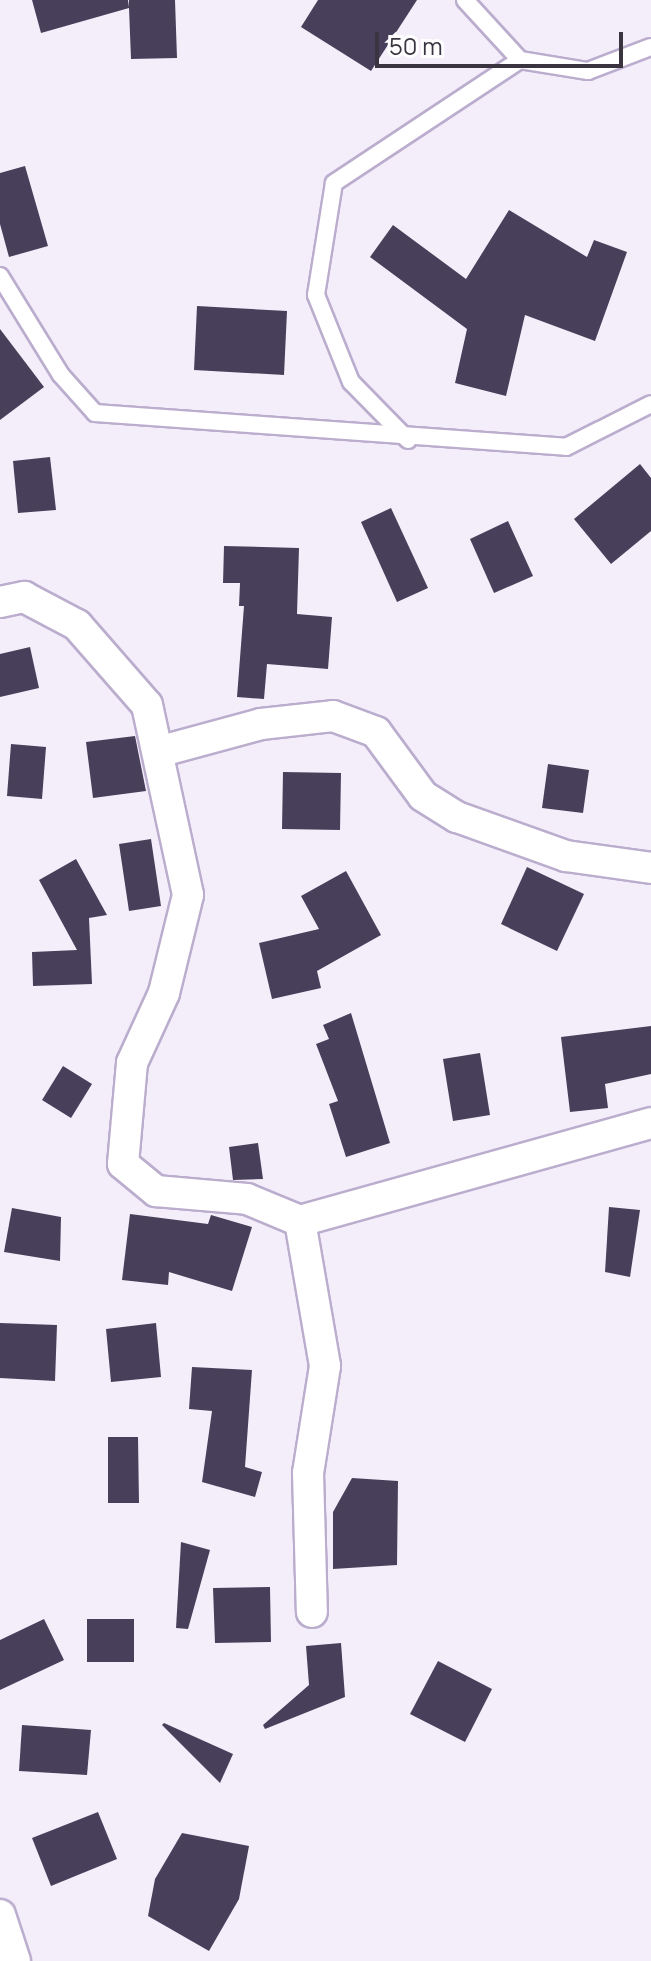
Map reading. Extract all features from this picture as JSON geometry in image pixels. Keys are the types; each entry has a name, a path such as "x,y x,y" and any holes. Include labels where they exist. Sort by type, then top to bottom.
{"street":[{"path":"0,602 24,597 77,625 147,705 188,895 164,993 132,1063 123,1164 156,1191 247,1199 300,1221 651,1123"},
{"path":"158,752 261,724 333,716 376,732 423,796 457,817 566,856 651,868"},
{"path":"300,1221 325,1366 308,1473 312,1612"},
{"path":"0,1915 15,1961"}],"lane":[{"path":"465,0 520,60 588,71 651,47"},
{"path":"408,440 351,382 316,295 334,183 520,60"},
{"path":"0,276 61,375 95,413 408,440 566,447 651,404"}],"building":[{"path":"32,0 128,0 129,7 129,0 175,0 177,58 131,59 129,8 41,33"},
{"path":"318,0 417,0 371,71 301,27"},
{"path":"25,166 48,246 9,257 0,224 0,173"},
{"path":"509,210 587,257 594,240 627,252 595,341 525,315 506,396 455,383 467,329 370,257 393,225 466,279"},
{"path":"197,306 287,311 284,375 194,370"},
{"path":"0,329 44,387 0,420"},
{"path":"50,457 56,510 18,513 13,461"},
{"path":"640,464 651,478 651,531 611,564 574,519"},
{"path":"391,508 428,588 397,602 361,522"},
{"path":"508,521 533,576 494,593 470,539"},
{"path":"224,546 299,548 297,614 332,617 328,669 267,664 264,699 237,697 244,606 239,606 240,583 223,583"},
{"path":"30,647 39,688 0,697 0,654"},
{"path":"135,736 146,791 93,798 86,742"},
{"path":"11,744 46,747 42,799 7,796"},
{"path":"548,764 589,770 583,813 542,808"},
{"path":"283,772 341,773 340,830 282,829"},
{"path":"151,839 161,906 129,911 119,844"},
{"path":"76,859 107,915 89,918 92,984 33,986 32,952 77,950 39,880"},
{"path":"527,867 584,894 557,951 501,924"},
{"path":"346,871 381,935 317,971 321,988 272,999 259,943 319,929 301,896"},
{"path":"351,1013 390,1143 346,1157 329,1104 338,1101 316,1044 329,1039 323,1025"},
{"path":"651,1026 651,1074 605,1084 608,1108 570,1112 561,1037"},
{"path":"480,1053 490,1115 453,1121 443,1059"},
{"path":"63,1066 92,1084 71,1118 42,1100"},
{"path":"258,1143 263,1179 233,1180 229,1147"},
{"path":"609,1207 640,1210 630,1277 605,1272"},
{"path":"12,1208 61,1217 60,1261 4,1252"},
{"path":"130,1214 208,1224 211,1215 252,1227 232,1291 169,1272 168,1285 122,1280"},
{"path":"0,1323 57,1325 55,1381 0,1378"},
{"path":"156,1323 161,1377 111,1382 106,1329"},
{"path":"192,1367 252,1370 245,1467 262,1472 255,1497 202,1482 212,1411 189,1409"},
{"path":"108,1437 138,1437 139,1503 108,1503"},
{"path":"352,1478 398,1481 397,1565 333,1569 333,1512"},
{"path":"181,1542 210,1550 188,1629 176,1628"},
{"path":"270,1587 271,1642 215,1643 213,1588"},
{"path":"44,1619 64,1660 0,1690 0,1640"},
{"path":"87,1619 134,1619 134,1662 87,1662"},
{"path":"341,1643 345,1697 265,1729 263,1725 309,1685 306,1646"},
{"path":"438,1661 492,1689 465,1742 410,1714"},
{"path":"164,1723 233,1754 220,1783 162,1725"},
{"path":"22,1725 91,1730 87,1775 19,1771"},
{"path":"98,1812 117,1859 51,1886 32,1838"},
{"path":"182,1833 249,1846 239,1899 209,1951 148,1916 155,1879"}]}
